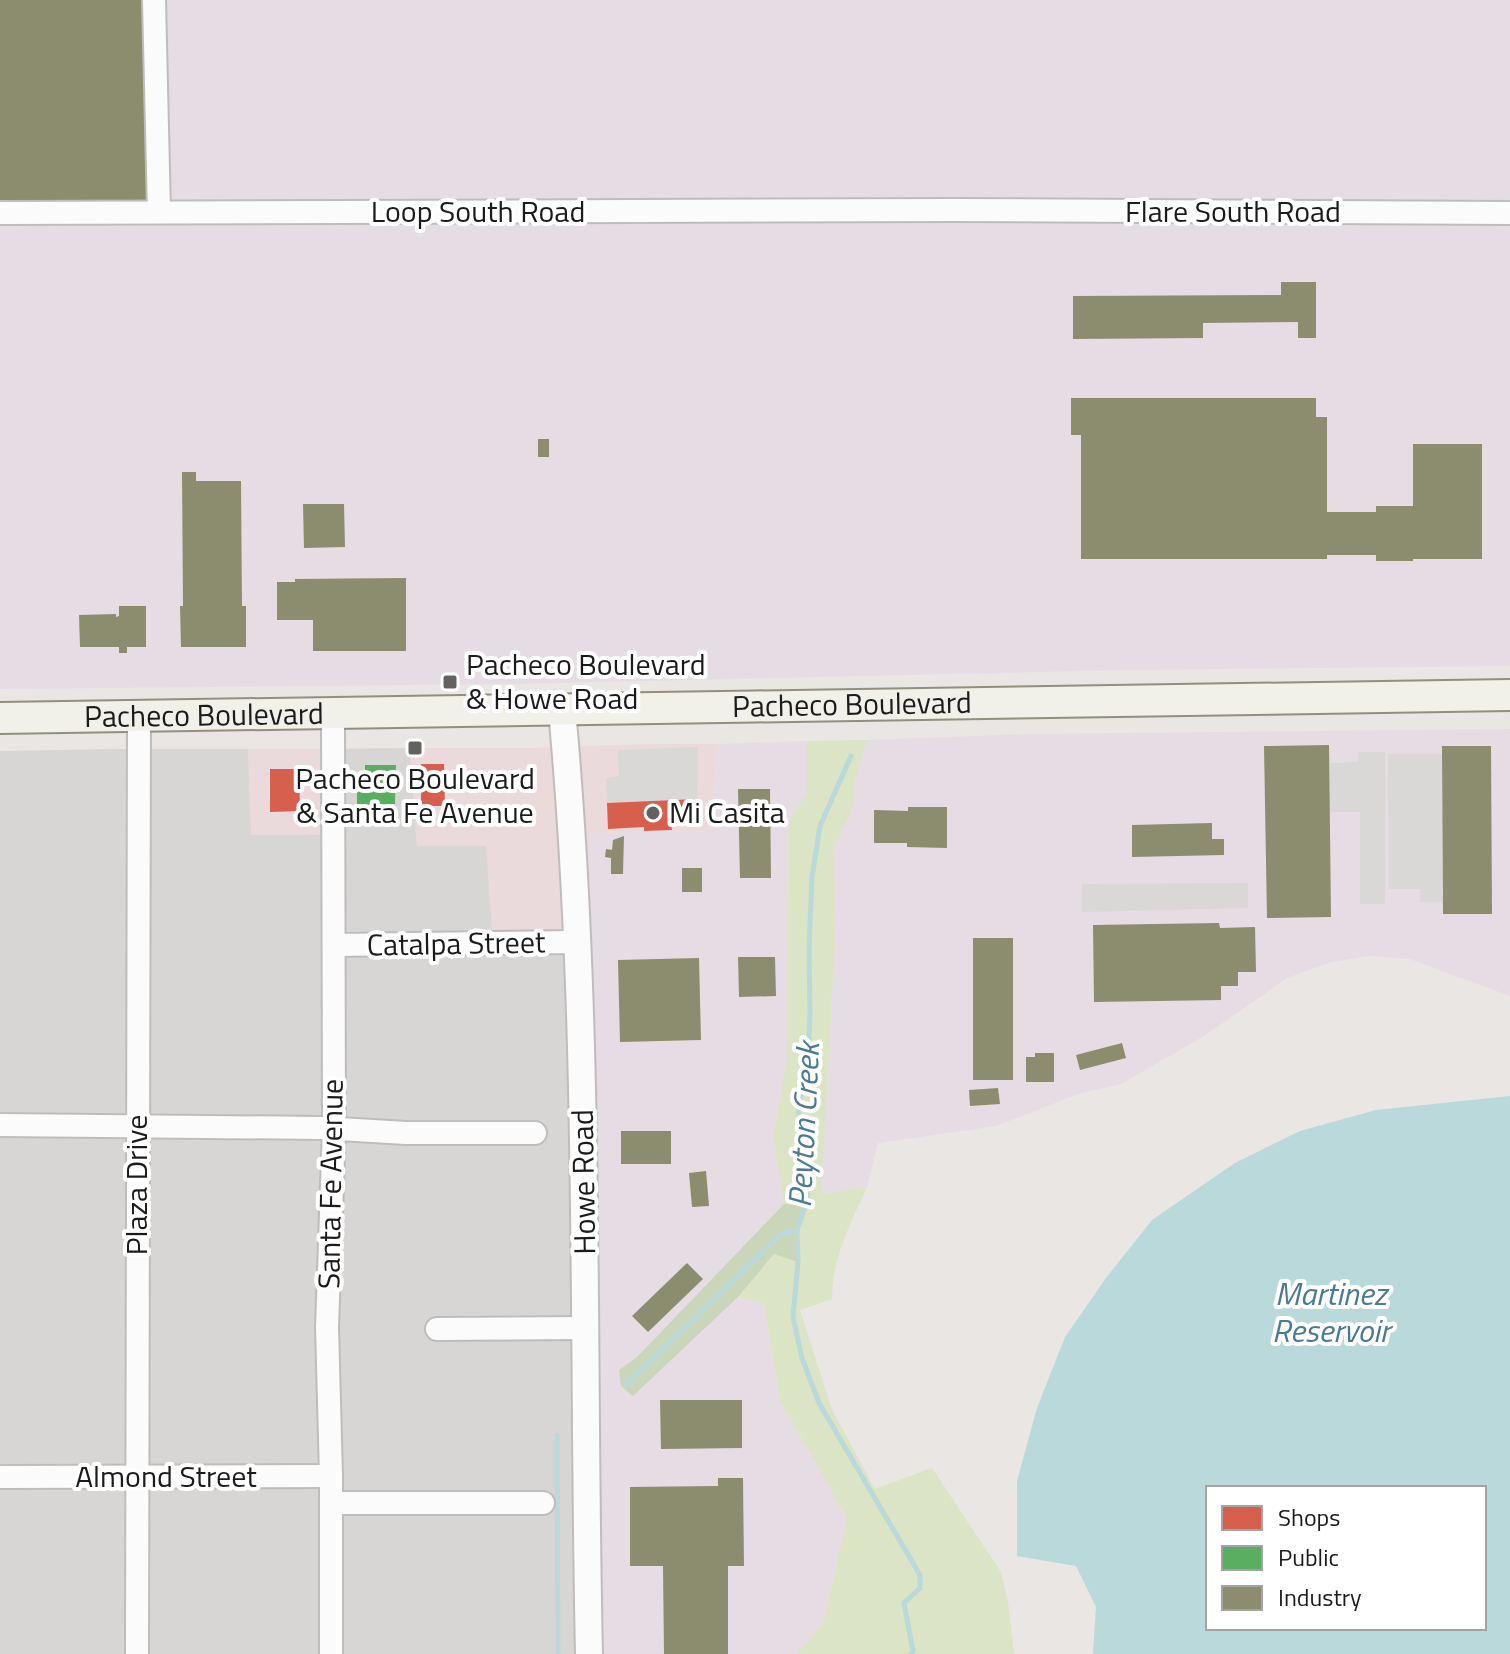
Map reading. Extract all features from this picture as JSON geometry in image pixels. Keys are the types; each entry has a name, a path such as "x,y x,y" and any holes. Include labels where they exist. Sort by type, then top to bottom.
{"main road":[{"name":"Pacheco Boulevard","path":"0,718 1510,695"}],"street":[{"path":"154,0 159,212"},
{"name":"Loop South Road","path":"0,213 955,210"},
{"name":"Flare South Road","path":"955,210 1510,213"},
{"name":"Howe Road","path":"562,710 578,942 582,1072 589,1654"},
{"name":"Santa Fe Avenue","path":"331,1654 327,1327 334,1128 333,715"},
{"name":"Plaza Drive","path":"137,1654 139,716"},
{"name":"Catalpa Street","path":"334,945 578,942"},
{"path":"0,1125 535,1133"},
{"path":"437,1329 586,1328"},
{"name":"Almond Street","path":"0,1477 331,1476"},
{"path":"331,1503 543,1503"}],"shaded area":[{"path":"0,0 1510,0 1510,666 1123,670 512,684 0,689"},
{"path":"1510,729 1510,996 1410,959 1369,956 1331,962 1287,978 1204,1036 1121,1084 1078,1094 996,1126 878,1143 867,1187 821,1194 836,922 833,850 853,807 853,788 867,740 1031,734"},
{"path":"807,741 807,793 789,822 787,1058 773,1136 784,1204 637,1357 619,1370 633,1396 738,1297 764,1303 780,1400 847,1519 823,1624 797,1654 589,1654 570,834 712,831 717,744"},
{"path":"717,744 712,831 571,834 578,942 493,943 486,846 417,846 410,748"},
{"path":"698,747 697,799 607,803 606,778 619,776 618,750"},
{"path":"410,748 417,846 334,846 333,749"},
{"path":"248,749 252,835 334,834 335,846 486,846 578,942 589,1654 0,1654 0,751"},
{"path":"248,749 333,749 334,834 251,835"},
{"path":"1358,752 1385,752 1385,904 1360,904 1360,812 1329,812 1330,763 1358,762"},
{"path":"1388,754 1442,754 1442,902 1420,902 1420,889 1389,889"},
{"path":"1248,883 1248,908 1082,912 1082,884"}],"green space":[{"path":"867,740 853,788 853,807 833,850 836,922 821,1194 867,1187 839,1255 832,1299 800,1310 832,1410 875,1489 932,1468 1001,1572 1014,1654 797,1654 823,1624 847,1519 780,1400 764,1303 738,1297 774,1254 798,1261 797,1230 805,1207 784,1204 773,1136 787,1058 789,821 807,793 807,741"},
{"path":"784,1204 805,1206 797,1230 798,1262 774,1254 738,1297 633,1396 621,1386 619,1370 637,1357"}],"water":[{"name":"Martinez Reservoir","path":"1510,1096 1510,1654 1093,1654 1096,1607 1076,1566 1017,1556 1017,1481 1037,1408 1065,1337 1152,1220 1235,1163 1300,1131 1376,1110"}],"building: Shops":[{"path":"421,764 444,764 445,806 421,806"},
{"path":"270,769 299,769 300,811 270,812"},
{"name":"Mi Casita","path":"697,799 698,824 671,825 672,830 644,831 644,827 608,829 607,803"}],"building: Public":[{"path":"365,765 396,765 395,804 391,804 391,809 357,809 357,785 365,785"}],"building: Industry":[{"path":"0,0 145,0 148,203 0,200"},
{"path":"1281,282 1316,282 1316,338 1298,338 1298,322 1203,323 1203,338 1073,339 1073,296 1281,295"},
{"path":"1071,398 1316,398 1316,417 1327,417 1327,512 1376,512 1376,506 1413,506 1413,444 1482,444 1482,559 1376,561 1376,555 1327,555 1327,559 1081,559 1081,435 1071,435"},
{"path":"538,439 549,439 549,457 538,457"},
{"path":"182,472 196,472 196,481 241,481 242,606 246,606 246,647 181,647"},
{"path":"303,504 344,504 345,547 304,548"},
{"path":"406,578 406,651 313,651 313,620 277,620 277,582 295,582 295,579"},
{"path":"119,606 146,606 146,647 127,647 127,653 119,653 119,647 80,647 79,615 116,614 116,617 119,616"},
{"path":"1329,745 1331,917 1267,918 1264,746"},
{"path":"1442,746 1491,746 1492,914 1443,914"},
{"path":"738,789 770,789 771,878 740,878"},
{"path":"908,807 947,807 947,848 874,843 874,810 908,811"},
{"path":"1212,823 1212,839 1224,839 1224,855 1132,857 1132,825"},
{"path":"624,836 623,874 611,874 611,858 605,857 606,849 612,850 613,840"},
{"path":"682,868 702,868 702,892 682,892"},
{"path":"1219,923 1220,928 1255,927 1256,972 1238,972 1238,986 1221,986 1221,1000 1094,1002 1093,925"},
{"path":"973,938 1013,938 1013,1080 973,1080"},
{"path":"738,957 775,957 776,996 739,997"},
{"path":"699,958 701,1040 620,1042 618,960"},
{"path":"1122,1043 1126,1058 1080,1070 1076,1055"},
{"path":"1035,1053 1054,1053 1054,1082 1026,1082 1026,1057 1035,1057"},
{"path":"998,1088 1000,1104 970,1106 969,1090"},
{"path":"621,1131 671,1131 671,1164 621,1164"},
{"path":"706,1171 709,1206 692,1207 689,1173"},
{"path":"687,1263 703,1279 648,1332 632,1316"},
{"path":"660,1400 742,1400 742,1448 661,1449"},
{"path":"718,1478 743,1478 744,1566 728,1566 728,1654 664,1654 663,1566 630,1566 630,1487 718,1486"}],"waterway":[{"name":"Peyton Creek","path":"851,756 820,826 812,877 808,1060 799,1105 798,1146 808,1199 797,1230 798,1262 793,1317 802,1358 819,1403 920,1575 920,1588 904,1603 911,1654"},
{"path":"626,1385 781,1234 797,1230"},
{"path":"557,1435 558,1654"}],"place":[{"name":"Pacheco Boulevard & Howe Road","path":"450,682"},
{"name":"Pacheco Boulevard & Santa Fe Avenue","path":"415,748"},
{"name":"Mi Casita","path":"653,813"}]}
